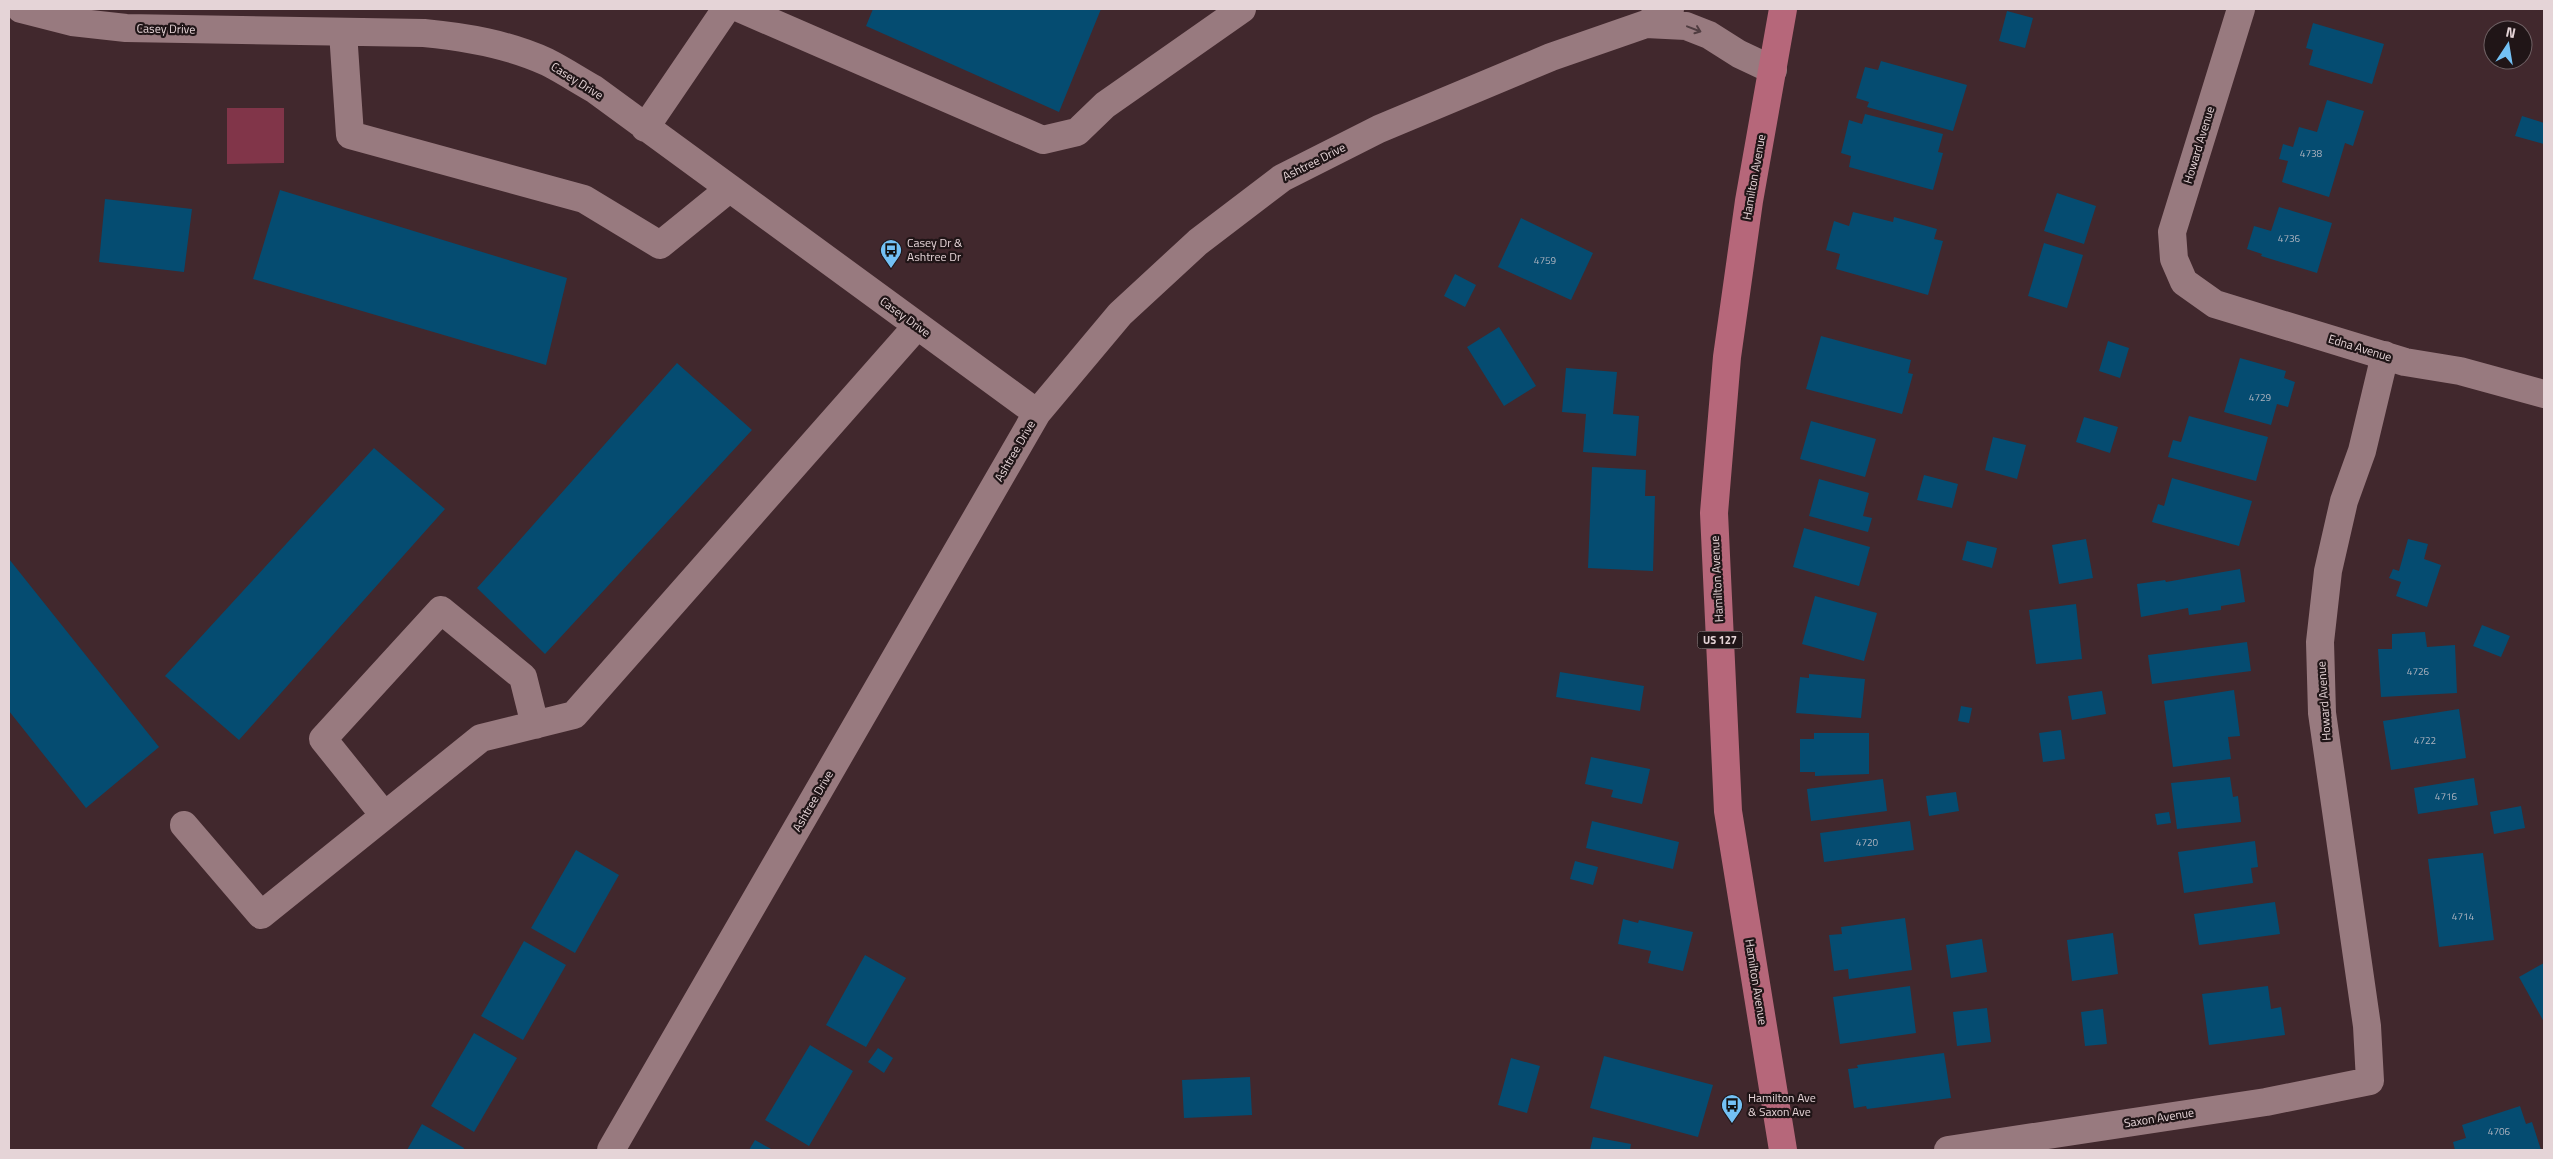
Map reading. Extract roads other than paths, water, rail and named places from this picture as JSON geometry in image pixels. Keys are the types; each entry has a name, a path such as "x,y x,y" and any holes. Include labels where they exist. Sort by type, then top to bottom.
{"main road":[{"name":"Hamilton Avenue","path":"1783,1150 1728,811 1714,513 1729,348 1749,201 1784,9"}],"street":[{"path":"9,18 10,9"},
{"name":"Casey Drive","path":"21,9 72,22 126,28 424,33 460,36 496,44 547,62 594,89 1037,413"},
{"path":"645,128 726,9"},
{"path":"742,9 1044,140 1077,132 1105,105 1242,9"},
{"name":"Ashtree Drive","path":"611,1150 1037,413 1120,314 1198,242 1282,178 1379,129 1552,57 1646,24 1670,9"},
{"name":"Howard Avenue","path":"2184,282 2174,259 2172,232 2241,9"},
{"path":"1646,24 1686,26 1710,34 1739,54 1773,70"},
{"path":"343,32 350,135 584,199 660,245 729,189"},
{"name":"Edna Avenue","path":"2184,282 2215,304 2405,362 2460,371 2544,394"},
{"path":"184,825 261,915 481,738 574,715 917,326"},
{"name":"Howard Avenue","path":"2370,1081 2367,1026 2322,713 2320,642 2328,571 2344,501 2362,451 2386,355"},
{"path":"384,815 323,739 441,610 523,677 535,724"},
{"name":"Saxon Avenue","path":"1948,1150 2266,1102 2370,1081"}],"place":[{"name":"Casey Dr & Ashtree Dr","path":"891,269"},
{"name":"Hamilton Ave & Saxon Ave","path":"1732,1124"}]}
